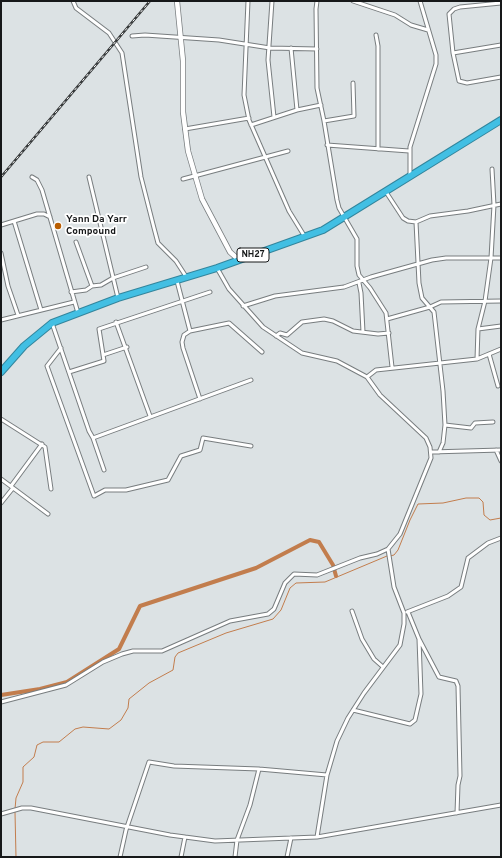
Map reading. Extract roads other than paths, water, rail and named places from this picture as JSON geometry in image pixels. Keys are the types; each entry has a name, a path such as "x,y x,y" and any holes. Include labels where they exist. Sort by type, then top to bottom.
{"highway":[{"name":"NH27","path":"1,372 24,346 52,322 118,298 187,278 305,237 344,218 501,120"}],"street":[{"path":"73,1 76,8 109,33 122,53 141,177 158,243 176,260 187,278"},
{"path":"176,1 183,61 184,129 188,151 202,199 230,252 239,260"},
{"path":"248,1 244,95 248,118 289,211 305,237"},
{"path":"272,1 268,60 274,117"},
{"path":"318,1 316,49 317,88 339,208 357,239 357,266 363,280 370,288 387,319 392,367"},
{"path":"353,1 395,16 411,25 428,30"},
{"path":"410,177 409,151 436,64 435,48 420,1"},
{"path":"501,3 488,3 460,7 450,12 449,21 457,77 461,82 501,77"},
{"path":"376,35 378,46 378,149"},
{"path":"132,36 181,37 246,42 270,48 316,49"},
{"path":"453,54 501,45"},
{"path":"291,48 297,110"},
{"path":"324,121 354,116 353,83"},
{"path":"251,125 297,110 321,105"},
{"path":"184,129 248,118"},
{"path":"327,145 409,151"},
{"path":"183,179 288,151"},
{"path":"477,358 478,329 485,302 491,258 494,205 492,169"},
{"path":"32,177 37,180 42,190 78,313"},
{"path":"88,177 118,298"},
{"path":"386,192 403,218 408,221 416,222 430,216 468,211 501,204"},
{"path":"1,225 41,214 50,217"},
{"path":"14,221 41,310"},
{"path":"416,222 418,283 422,298 430,307 434,316 445,425 443,443 439,452"},
{"path":"76,242 92,286"},
{"path":"1,253 8,286 18,315"},
{"path":"243,306 275,296 344,287 418,264 446,258 501,258"},
{"path":"71,292 86,290 92,286 101,285 113,278 146,267"},
{"path":"217,268 229,289 263,327 302,353 337,361 367,377 380,395 426,438 430,447 431,458 426,474 400,534 388,549 387,554 394,587 439,677 456,682 458,686 460,776 458,785 457,813"},
{"path":"177,281 190,331"},
{"path":"359,283 364,332"},
{"path":"69,372 102,363 104,361 99,329 182,300 210,292"},
{"path":"387,319 430,307 442,302 501,301"},
{"path":"1,320 74,302"},
{"path":"276,336 280,332 287,335 302,322 324,319 333,321 354,331 378,334 389,333"},
{"path":"52,322 89,431 93,438 104,470"},
{"path":"116,322 127,347 150,416"},
{"path":"200,399 182,342 184,335 190,331 229,323 262,352"},
{"path":"478,329 501,326"},
{"path":"103,355 127,347"},
{"path":"61,348 47,366 94,496 105,490 126,490 168,480 181,456 200,450 203,438 251,446"},
{"path":"367,377 376,370 477,358 501,349"},
{"path":"489,354 498,386"},
{"path":"93,438 251,380"},
{"path":"1,419 42,444 47,453 51,489"},
{"path":"445,425 471,428 475,423 493,422"},
{"path":"1,503 42,444"},
{"path":"496,450 501,461"},
{"path":"431,452 501,450"},
{"path":"1,479 48,514"},
{"path":"406,612 448,596 462,587 468,558 488,543 501,538"},
{"path":"1,702 66,685 103,662 122,654 133,651 162,651 230,620 268,614 274,609 285,583 294,574 317,575 388,549"},
{"path":"352,611 362,639 374,659 383,667"},
{"path":"317,837 327,775 337,741 353,710 400,645 406,612"},
{"path":"353,710 410,724 413,723 421,694 419,639"},
{"path":"120,857 127,827 149,762 174,766 259,769 327,775"},
{"path":"235,857 237,840 250,804 259,769"},
{"path":"1,814 22,808 31,808 127,827 216,841 317,837 501,805"},
{"path":"181,857 185,837"},
{"path":"287,857 290,838"}],"waterway":[{"path":"390,556 394,555 398,550 418,504 443,503 466,498 479,498 483,502 484,515 490,520 501,518"},
{"path":"1,695 40,689 67,682 119,649 140,606 256,568 310,540 319,542 333,565 336,576"},
{"path":"15,809 16,798 23,782 23,767 34,757 37,745 43,742 59,742 75,729 83,727 109,729 121,720 128,708 129,699 149,683 173,670 175,657 178,653 226,633 273,619 281,610 290,588 296,583 325,582 387,556"},
{"path":"15,812 16,857"}],"railway":[{"path":"1,177 150,1"}],"place":[{"name":"Yann Da Yarr Compound","path":"58,226"}]}
